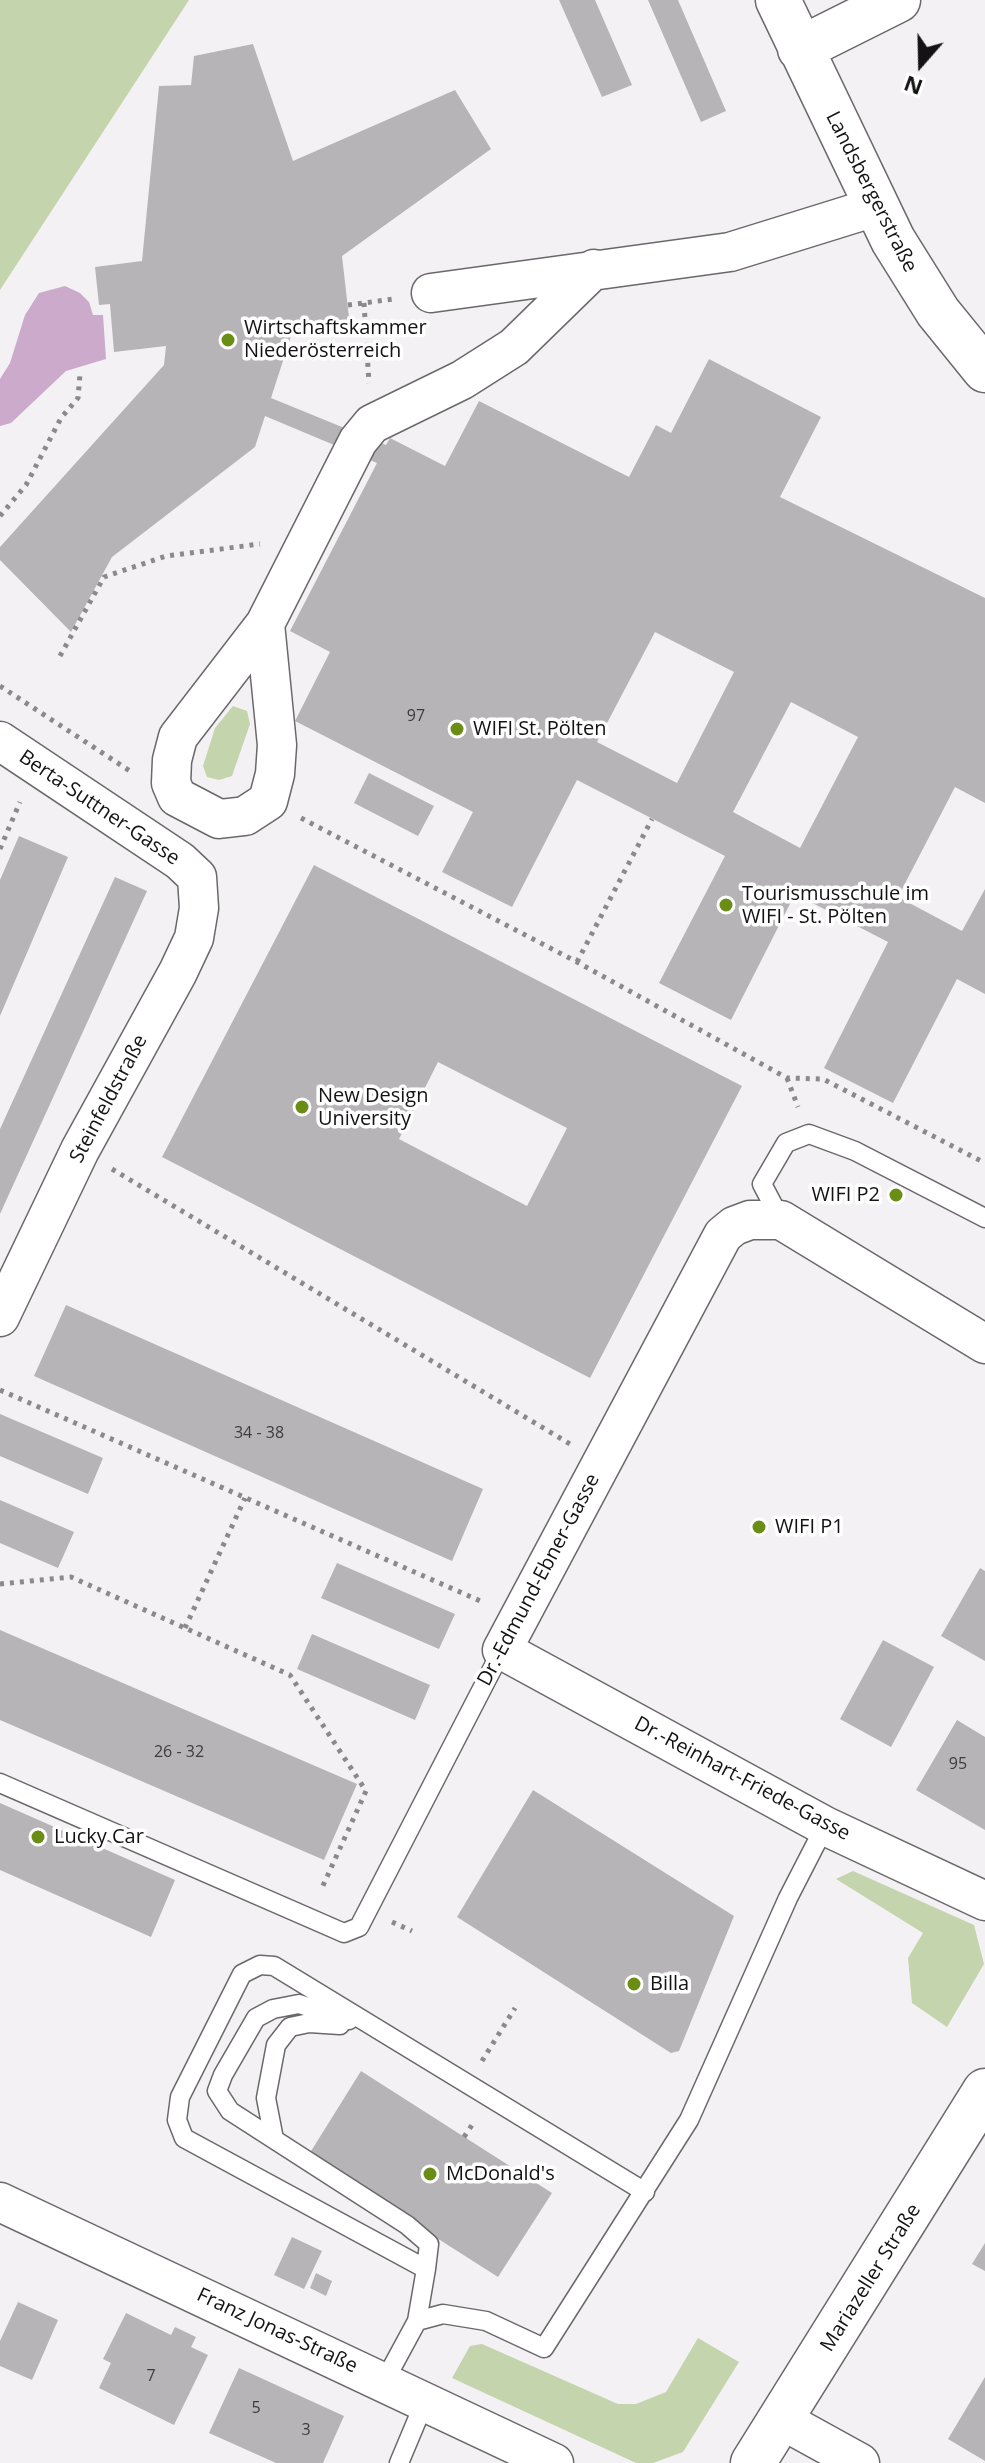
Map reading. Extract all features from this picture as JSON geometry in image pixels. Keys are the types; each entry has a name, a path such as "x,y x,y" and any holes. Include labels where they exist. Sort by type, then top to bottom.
{"street":[{"name":"Landsbergerstraße","path":"778,0 875,207 918,282 985,370"},
{"path":"800,49 898,0"},
{"path":"431,293 730,252 875,207"},
{"path":"265,624 278,759 268,801 245,816 219,819 177,797 171,783 172,760 178,737 265,624 358,441 372,424 462,380 514,347 594,269"},
{"name":"Berta-Suttner-Gasse","path":"0,741 180,861 197,877"},
{"name":"Steinfeldstraße","path":"0,1317 80,1150 194,938 199,908 197,877"},
{"name":"Dr.-Edmund-Ebner-Gasse","path":"511,1634 723,1235 750,1220 781,1220"},
{"path":"781,1220 985,1344"},
{"name":"Dr.-Reinhart-Friede-Gasse","path":"511,1634 825,1826 985,1901"},
{"name":"Mariazeller Straße","path":"753,2463 985,2091"},
{"name":"Franz Jonas-Straße","path":"0,2202 554,2463"},
{"path":"782,2420 860,2463"}],"lane":[{"path":"781,1220 762,1184 786,1143 809,1134 855,1151 985,1218"},
{"name":"Dr.-Edmund-Ebner-Gasse","path":"0,1783 344,1933 359,1927 511,1634"},
{"path":"417,2321 443,2314 486,2321 544,2348 689,2120 788,1898 825,1826"},
{"path":"426,2269 321,2210 223,2162 184,2138 177,2120 180,2097 242,1974 260,1965 274,1966 645,2192"},
{"path":"378,2029 299,2004 273,2009 256,2018 217,2091 230,2111 429,2244 417,2321 384,2382"},
{"path":"274,2139 266,2098 270,2067 276,2045 290,2027 309,2023 378,2029"},
{"path":"399,2463 425,2401"}],"path":[{"path":"364,303 372,424"},
{"path":"0,516 26,485 61,418 78,398 80,374"},
{"path":"60,656 104,577 166,556 308,537"},
{"path":"0,686 140,778"},
{"path":"0,849 36,765"},
{"path":"268,801 577,962 787,1078 823,1079 985,1163"},
{"path":"577,962 652,819"},
{"path":"80,1150 602,1463"},
{"path":"0,1390 245,1498 511,1634"},
{"path":"185,1628 245,1498"},
{"path":"0,1584 71,1577 290,1675 366,1791 321,1890"},
{"path":"393,1922 412,1931"},
{"path":"467,2084 515,2008"}],"green space":[{"path":"0,0 189,0 0,290"},
{"path":"233,706 247,711 250,724 232,776 219,780 207,777 203,766 215,728"},
{"path":"853,1871 974,1925 984,1964 947,2027 912,2003 908,1958 923,1933 836,1879"},
{"path":"698,2338 739,2362 683,2452 653,2463 636,2463 452,2378 470,2346 482,2344 618,2404 636,2404 666,2392"}],"shaded area":[{"path":"65,286 80,293 89,302 93,315 103,315 106,359 66,371 11,423 0,426 0,379 10,363 25,315 39,293"}],"building":[{"path":"559,0 595,0 632,85 602,97"},
{"path":"648,0 678,0 726,111 701,122"},
{"name":"WIFI St. Pölten","path":"253,44 293,161 455,90 491,149 342,256 350,326 292,333 271,398 386,445 390,438 445,466 479,401 629,477 656,425 671,433 709,359 821,417 780,497 985,598 985,803 955,787 898,897 962,931 985,889 985,994 957,979 893,1103 824,1068 888,942 795,894 731,1020 659,983 725,856 577,780 512,907 442,872 473,812 295,721 330,652 290,631 377,463 265,416 255,447 112,557 71,632 0,560 0,547 164,365 166,346 114,352 110,304 99,305 95,267 142,261 159,86 191,85 194,56","holes":["655,632 734,672 677,783 597,742","791,702 858,737 800,848 733,812"]},
{"path":"369,773 434,806 418,836 354,803"},
{"path":"19,836 68,857 0,1016 0,880"},
{"name":"New Design University","path":"314,865 742,1086 590,1378 162,1157","holes":["438,1062 567,1128 527,1206 399,1139"]},
{"path":"115,877 147,891 0,1214 0,1129"},
{"path":"66,1305 483,1489 452,1561 34,1376"},
{"path":"0,1414 103,1458 88,1494 0,1456"},
{"path":"0,1500 74,1532 58,1568 0,1543"},
{"path":"337,1563 455,1614 439,1649 321,1598"},
{"path":"980,1568 985,1571 985,1661 941,1636"},
{"path":"0,1630 357,1784 324,1860 0,1720"},
{"path":"312,1634 430,1685 415,1720 297,1669"},
{"path":"883,1640 934,1667 891,1747 840,1719"},
{"path":"957,1720 985,1737 985,1830 916,1790"},
{"name":"Billa","path":"533,1790 734,1916 679,2051 671,2053 457,1917"},
{"name":"Lucky Car","path":"0,1803 175,1880 151,1937 0,1870"},
{"name":"McDonald's","path":"361,2071 552,2193 498,2277 308,2156"},
{"path":"292,2237 322,2251 304,2289 274,2275"},
{"path":"985,2243 985,2271 972,2264"},
{"path":"316,2273 332,2281 326,2296 310,2288"},
{"path":"18,2302 58,2320 32,2380 0,2366 0,2341"},
{"path":"126,2313 171,2335 175,2327 196,2337 191,2347 208,2355 174,2425 99,2388 111,2363 103,2359"},
{"path":"239,2368 344,2416 323,2463 276,2463 209,2433"},
{"path":"985,2377 985,2461 948,2439"}],"place":[{"name":"Wirtschaftskammer Niederösterreich","path":"228,340"},
{"name":"WIFI St. Pölten","path":"457,729"},
{"name":"Tourismusschule im WIFI - St. Pölten","path":"726,905"},
{"name":"New Design University","path":"302,1107"},
{"name":"WIFI P2","path":"896,1195"},
{"name":"WIFI P1","path":"759,1527"},
{"name":"Lucky Car","path":"38,1837"},
{"name":"Billa","path":"634,1984"},
{"name":"McDonald's","path":"430,2174"}]}
